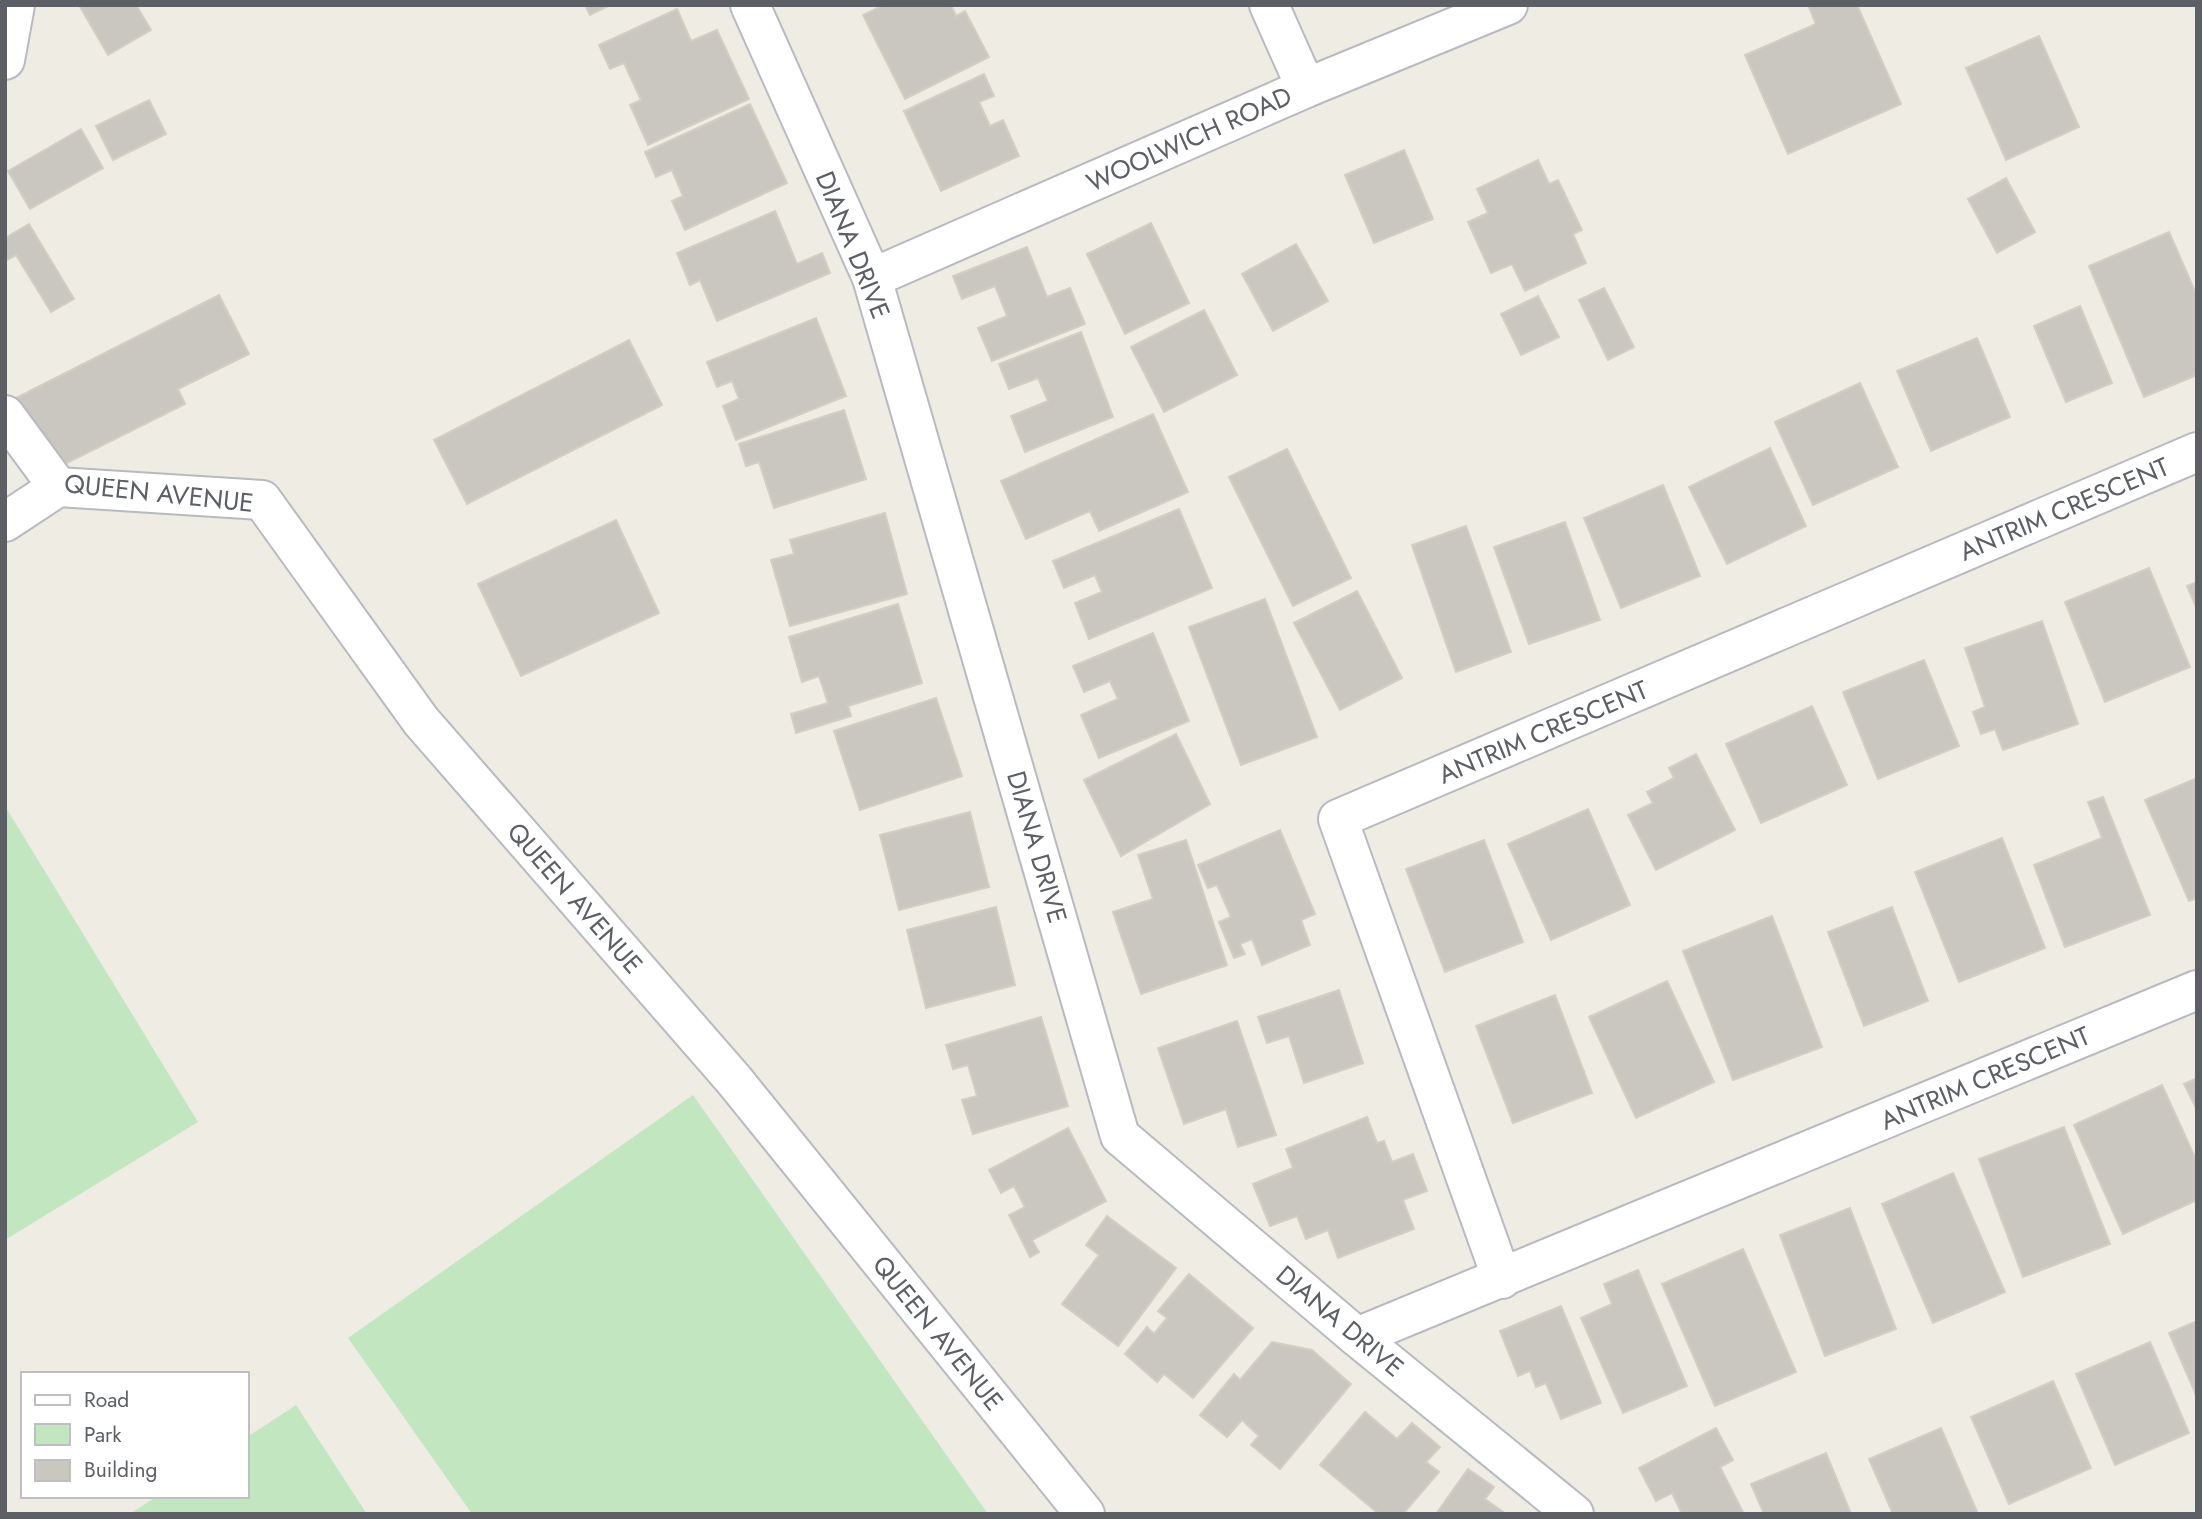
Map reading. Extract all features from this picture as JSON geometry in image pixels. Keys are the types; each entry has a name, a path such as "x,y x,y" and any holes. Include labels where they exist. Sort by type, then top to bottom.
{"street":[{"path":"5,60 15,5"},
{"name":"DIANA DRIVE","path":"750,5 872,278 1120,1136 1357,1337 1574,1514"},
{"path":"1269,5 1307,88"},
{"name":"WOOLWICH ROAD","path":"872,278 1307,88 1508,5"},
{"name":"QUEEN AVENUE","path":"5,415 58,487 261,500 421,721 734,1080 1085,1514"},
{"name":"ANTRIM CRESCENT","path":"1502,1279 1338,820 2197,453"},
{"path":"5,522 58,487"},
{"name":"ANTRIM CRESCENT","path":"1357,1337 2197,990"}],"green space":[{"path":"5,806 198,1122 5,1240"},
{"path":"693,1095 988,1514 472,1514 348,1338"},
{"path":"296,1405 367,1514 130,1514 154,1498 248,1498 248,1436"}],"building":[{"path":"79,5 136,5 151,30 108,55"},
{"path":"585,5 610,5 590,15"},
{"path":"884,5 951,5 956,16 965,11 989,57 905,99 863,15"},
{"path":"1808,5 1857,5 1901,104 1788,154 1745,55 1816,24"},
{"path":"677,9 691,41 717,30 749,99 648,145 630,105 641,100 624,63 610,69 599,45"},
{"path":"2039,36 2079,127 2006,160 1966,68"},
{"path":"984,74 994,96 979,102 990,126 1003,120 1019,156 941,191 904,111"},
{"path":"149,100 166,134 113,160 96,126"},
{"path":"750,104 787,183 685,230 672,201 683,196 672,170 656,177 645,152"},
{"path":"81,129 103,168 30,209 8,171"},
{"path":"1404,150 1433,219 1374,243 1345,175"},
{"path":"1538,160 1549,184 1558,180 1582,230 1573,234 1586,263 1525,291 1512,264 1491,273 1468,222 1488,213 1477,189"},
{"path":"2006,178 2035,232 1997,253 1968,199"},
{"path":"775,211 797,264 822,253 830,273 717,321 700,280 690,285 677,253"},
{"path":"1151,223 1189,303 1125,334 1087,254"},
{"path":"29,224 74,299 51,312 16,255 5,261 5,238"},
{"path":"2169,232 2197,296 2197,375 2144,397 2089,266"},
{"path":"1296,244 1328,301 1273,331 1242,274"},
{"path":"1027,247 1047,297 1070,288 1085,324 992,361 978,328 1007,316 995,286 962,299 953,276"},
{"path":"1604,288 1634,347 1608,360 1579,300"},
{"path":"219,295 249,354 178,389 185,404 51,471 14,399"},
{"path":"1538,296 1559,337 1521,355 1501,314"},
{"path":"2080,306 2112,383 2066,402 2034,326"},
{"path":"1204,310 1237,375 1164,412 1131,347"},
{"path":"816,318 846,396 736,440 723,406 739,399 732,381 717,387 707,362"},
{"path":"1081,332 1113,417 1025,452 1011,416 1048,401 1038,378 1009,389 999,364"},
{"path":"1977,338 2010,417 1931,451 1897,371"},
{"path":"629,340 662,405 467,504 434,440"},
{"path":"1860,383 1898,467 1813,505 1775,422"},
{"path":"844,410 866,479 774,508 759,462 746,466 739,444"},
{"path":"1153,414 1188,492 1099,531 1090,511 1026,539 1001,481"},
{"path":"1770,448 1806,526 1727,564 1689,487"},
{"path":"1287,449 1351,578 1293,606 1229,477"},
{"path":"1663,485 1700,576 1621,608 1584,518"},
{"path":"1179,509 1212,588 1089,639 1075,603 1102,592 1095,575 1064,588 1053,561"},
{"path":"885,513 907,594 790,626 771,560 794,554 790,540"},
{"path":"616,520 659,613 521,676 478,584"},
{"path":"1565,522 1600,620 1529,644 1494,547"},
{"path":"1466,526 1511,652 1456,672 1412,545"},
{"path":"2149,568 2190,667 2105,702 2065,602"},
{"path":"2197,582 2197,609 2187,586"},
{"path":"1357,591 1402,678 1340,710 1294,623"},
{"path":"1265,599 1317,737 1241,765 1189,627"},
{"path":"898,604 922,683 848,706 851,716 796,733 791,714 828,703 819,676 802,682 789,637"},
{"path":"2042,621 2078,724 2003,750 1995,729 1981,734 1973,712 1985,707 1965,648"},
{"path":"1153,633 1189,721 1099,758 1081,715 1118,699 1110,681 1084,692 1073,666"},
{"path":"1924,660 1959,746 1878,779 1843,692"},
{"path":"936,698 962,776 860,810 834,731"},
{"path":"1812,706 1847,785 1761,823 1726,744"},
{"path":"1176,734 1210,804 1121,856 1084,780"},
{"path":"1696,754 1735,830 1656,870 1628,815 1653,803 1647,792 1674,778 1669,768"},
{"path":"2197,778 2197,898 2189,901 2145,800"},
{"path":"2103,797 2150,915 2065,947 2034,865 2102,838 2088,802"},
{"path":"1588,809 1630,905 1551,940 1508,844"},
{"path":"970,812 989,887 899,910 880,835"},
{"path":"1280,830 1315,914 1301,920 1310,945 1262,965 1252,939 1240,944 1245,954 1234,958 1219,922 1231,917 1217,885 1208,888 1198,865"},
{"path":"2002,838 2045,948 1959,982 1915,872"},
{"path":"1186,840 1227,965 1141,994 1113,912 1153,899 1138,855"},
{"path":"1484,840 1523,942 1445,972 1406,869"},
{"path":"996,907 1015,985 926,1008 907,930"},
{"path":"1892,907 1928,1001 1864,1026 1828,932"},
{"path":"1772,916 1822,1047 1733,1080 1683,951"},
{"path":"1667,981 1714,1082 1636,1118 1589,1017"},
{"path":"1339,990 1363,1063 1304,1083 1289,1036 1267,1043 1258,1017"},
{"path":"1555,995 1592,1093 1513,1123 1476,1026"},
{"path":"1041,1017 1068,1106 973,1134 962,1100 977,1096 968,1065 953,1069 946,1045"},
{"path":"1237,1021 1276,1135 1238,1147 1226,1109 1184,1124 1158,1048"},
{"path":"2197,1078 2197,1110 2184,1084"},
{"path":"2162,1085 2197,1162 2197,1200 2123,1234 2074,1125"},
{"path":"1367,1117 1377,1143 1384,1141 1392,1162 1413,1154 1427,1191 1403,1200 1414,1229 1338,1258 1328,1230 1306,1239 1297,1216 1270,1226 1253,1184 1293,1168 1286,1149"},
{"path":"2064,1127 2110,1244 2023,1277 1979,1159"},
{"path":"1068,1128 1106,1201 1032,1240 1039,1252 1030,1257 1009,1215 1025,1207 1014,1186 1001,1193 989,1170"},
{"path":"1953,1173 2005,1292 1933,1323 1882,1204"},
{"path":"1850,1208 1896,1329 1825,1356 1780,1235"},
{"path":"1107,1216 1176,1268 1118,1346 1062,1304 1099,1255 1086,1245"},
{"path":"1743,1249 1796,1372 1715,1406 1662,1284"},
{"path":"1638,1270 1687,1386 1623,1413 1581,1318 1612,1304 1604,1284"},
{"path":"1189,1274 1253,1328 1193,1398 1164,1374 1157,1382 1125,1354 1147,1327 1154,1334 1167,1318 1158,1311"},
{"path":"1561,1306 1601,1403 1561,1419 1546,1383 1536,1387 1530,1371 1518,1376 1500,1331"},
{"path":"2197,1321 2197,1397 2169,1333"},
{"path":"1272,1342 1312,1350 1351,1384 1280,1469 1251,1445 1259,1436 1242,1420 1227,1437 1200,1415 1234,1374 1240,1380"},
{"path":"2150,1342 2189,1433 2115,1465 2076,1374"},
{"path":"2053,1381 2091,1468 2009,1504 1971,1417"},
{"path":"1365,1412 1397,1439 1412,1423 1440,1447 1426,1462 1439,1472 1403,1514 1379,1514 1320,1465"},
{"path":"1716,1428 1733,1460 1720,1467 1744,1514 1682,1514 1672,1493 1656,1501 1639,1468"},
{"path":"1941,1428 1978,1514 1893,1514 1869,1459"},
{"path":"1826,1453 1851,1514 1764,1514 1751,1484"},
{"path":"1468,1469 1494,1487 1485,1499 1506,1514 1436,1514"}]}
